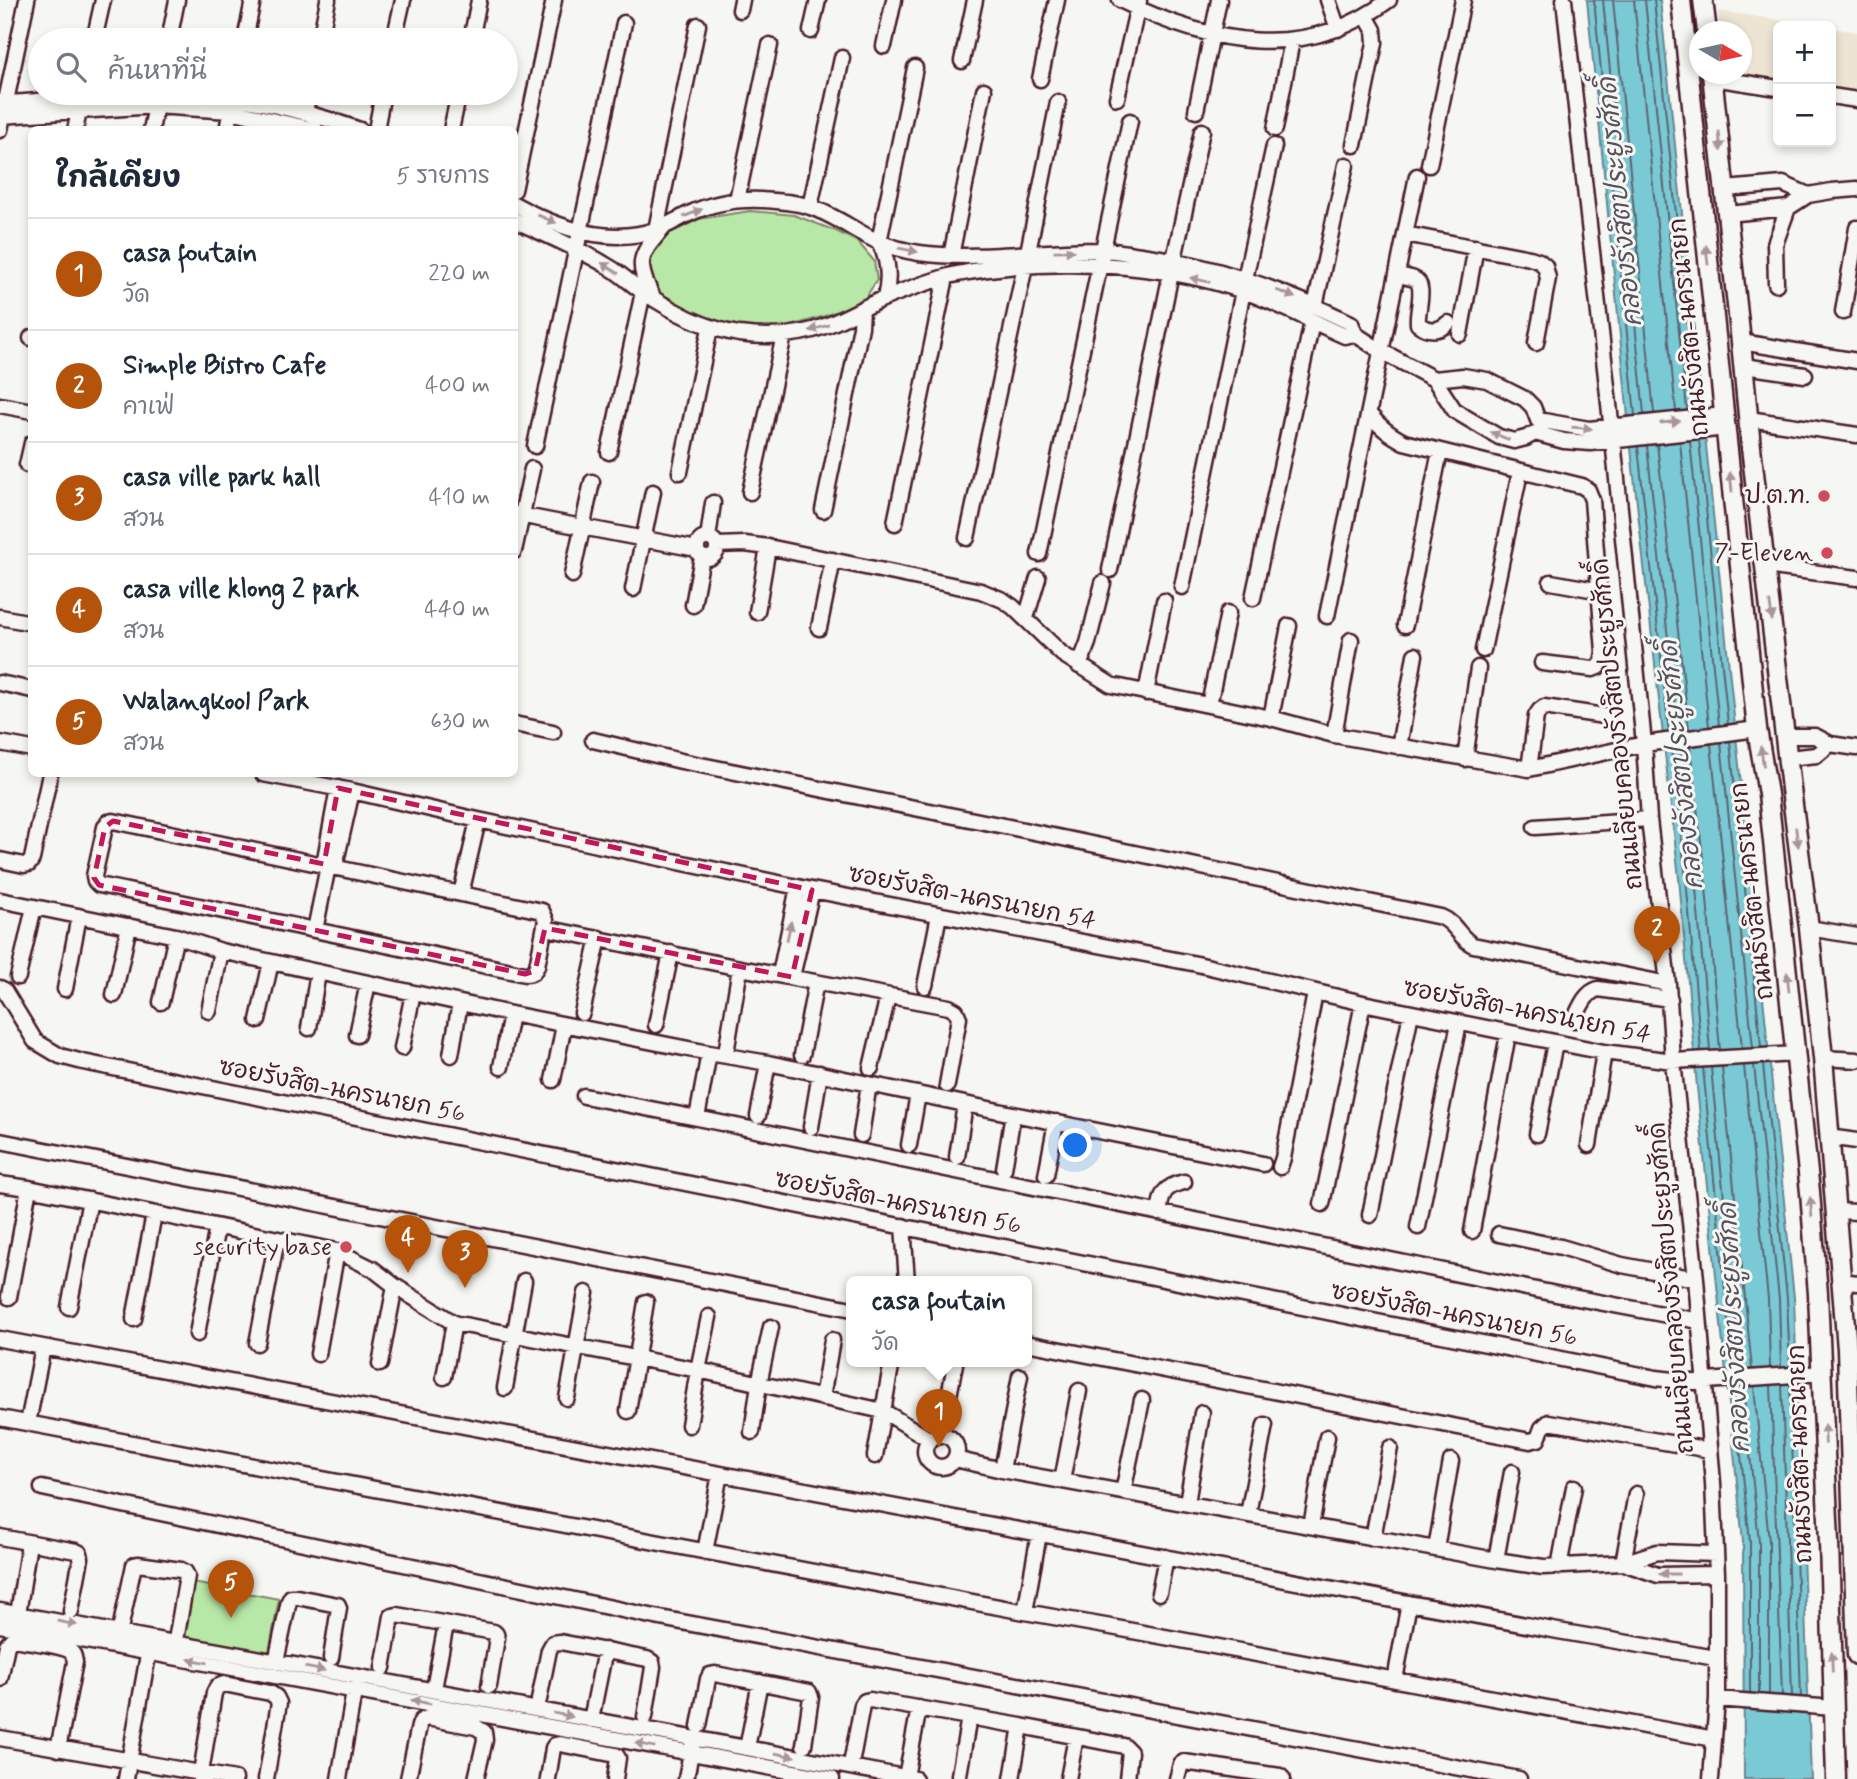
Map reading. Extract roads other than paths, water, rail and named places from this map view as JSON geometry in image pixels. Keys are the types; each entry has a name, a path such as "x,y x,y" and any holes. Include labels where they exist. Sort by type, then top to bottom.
{"main road":[{"name":"ถนนรังสิต-นครนายก","path":"1681,0 1750,731 1768,794 1810,1192 1823,1373 1825,1708 1836,1779"},
{"path":"1703,0 1706,21"},
{"name":"ถนนรังสิต-นครนายก","path":"1713,84 1765,566 1810,928 1836,1211 1849,1282 1847,1349 1853,1422 1857,1655"},
{"path":"1820,1028 1796,1051 1801,1059 1823,1059"}],"street":[{"path":"27,0 2,113 55,105"},
{"path":"97,28 103,0"},
{"path":"171,28 177,0"},
{"path":"247,28 253,0"},
{"path":"322,28 328,0"},
{"path":"396,28 402,0"},
{"path":"474,28 480,0"},
{"path":"518,171 554,0"},
{"path":"811,31 818,0"},
{"path":"884,46 894,0"},
{"path":"962,61 975,0"},
{"path":"1040,79 1057,0"},
{"path":"1120,0 1138,4 1212,35 1262,41 1292,40 1338,29 1366,16 1389,0"},
{"path":"1196,111 1219,0"},
{"path":"1328,0 1338,29"},
{"path":"1429,165 1463,0"},
{"name":"ถนนเลียบคลองรังสิตประยูรศักดิ์","path":"1564,0 1649,743 1649,819 1677,1061 1699,1321 1707,1381 1717,1574 1716,1658 1723,1700 1714,1739 1712,1779"},
{"path":"1117,98 1138,4"},
{"path":"1354,145 1375,43 1374,30 1366,16"},
{"path":"535,446 624,23"},
{"path":"609,452 648,295 641,270 642,259 661,227 698,25"},
{"path":"1275,129 1292,40"},
{"path":"737,200 770,45"},
{"path":"810,207 842,58"},
{"path":"886,298 887,259 879,242 915,68"},
{"path":"1752,83 1773,87"},
{"path":"951,256 984,90"},
{"path":"1836,97 1857,100"},
{"path":"967,538 1058,102"},
{"path":"76,126 80,105"},
{"path":"152,126 156,105"},
{"path":"228,126 231,105"},
{"path":"245,105 306,124 324,126"},
{"path":"306,124 308,105"},
{"path":"377,126 381,105"},
{"path":"452,126 456,105"},
{"path":"1039,554 1130,121"},
{"path":"1079,666 1107,577 1202,131"},
{"path":"1182,587 1275,146"},
{"path":"1315,306 1346,165"},
{"path":"1327,616 1417,176"},
{"path":"1725,189 1783,184 1808,195"},
{"path":"1728,214 1788,208 1808,195 1857,189"},
{"path":"518,206 580,232 615,237 636,235 661,227 712,205 737,200 761,200 810,207 879,242 917,252 1026,259 1101,258 1172,266 1315,306 1351,323 1355,334 1434,379 1455,411 1499,437 1514,441 1526,438 1536,427"},
{"path":"1776,284 1775,244 1788,208"},
{"path":"518,222 577,249 614,270 676,313 710,328 739,334 784,335 820,328 886,298 946,277 1026,259"},
{"path":"1843,312 1857,228"},
{"path":"1405,234 1530,258 1545,265 1548,278 1536,343"},
{"path":"1460,334 1476,247"},
{"path":"1396,275 1416,279 1419,283 1421,288 1418,324 1437,330 1448,323"},
{"path":"895,523 946,277"},
{"path":"1244,285 1312,321 1345,335 1355,334"},
{"path":"823,510 862,310"},
{"path":"1254,598 1312,321"},
{"path":"680,472 710,328"},
{"path":"750,492 784,335"},
{"path":"1741,342 1857,361"},
{"path":"1744,366 1805,375"},
{"path":"1434,379 1462,376 1487,380 1525,399 1533,407 1536,427"},
{"path":"0,405 28,410"},
{"path":"1369,414 1389,435 1404,442 1582,486 1588,490 1592,500 1601,592 1604,652 1602,662 1592,669 1542,663"},
{"path":"1749,419 1857,435"},
{"path":"1536,427 1612,434 1719,422"},
{"path":"1405,625 1440,451"},
{"path":"27,465 28,461"},
{"path":"532,470 518,515 643,540 706,547 745,544 768,547 981,591 1003,600 1026,618 1052,646 1111,685 1271,718 1334,735 1529,769 1649,743 1750,731"},
{"path":"1483,650 1520,472"},
{"path":"572,575 592,482"},
{"path":"633,589 653,492"},
{"path":"693,605 713,503"},
{"path":"757,612 768,547"},
{"path":"819,628 833,560"},
{"path":"1765,566 1857,578"},
{"path":"1026,618 1038,578"},
{"path":"1551,582 1601,592"},
{"path":"1146,693 1164,601"},
{"path":"1209,705 1228,613"},
{"path":"0,617 28,623"},
{"path":"1271,718 1289,626"},
{"path":"1334,735 1351,640"},
{"path":"1399,747 1415,654"},
{"path":"1465,759 1478,668"},
{"path":"0,683 28,689"},
{"path":"1529,769 1536,716 1544,707 1604,716"},
{"path":"518,725 553,732"},
{"path":"1785,736 1815,736 1830,744 1857,748"},
{"path":"593,740 681,761 1441,917 1450,920 1464,941 1473,945 1669,991"},
{"path":"0,743 28,749"},
{"path":"1788,758 1816,755 1830,744"},
{"path":"0,860 24,865 29,864 32,859 49,777"},
{"name":"ซอยรังสิต-นครนายก 54","path":"283,777 337,785 478,820 805,889 1197,964 1314,993 1604,1052 1677,1061 1796,1051"},
{"path":"315,929 328,867 337,785"},
{"path":"1535,827 1649,819"},
{"path":"461,894 478,820"},
{"path":"113,821 461,894 542,911 546,920 535,971 531,974 99,885 94,876 105,827 108,822 113,821"},
{"path":"786,975 805,889"},
{"path":"0,900 176,936 221,951 511,1014 820,1073 1263,1164"},
{"path":"18,978 34,907"},
{"path":"925,986 939,915"},
{"path":"65,989 79,916"},
{"path":"114,995 130,926"},
{"path":"545,928 949,1007 956,1011 959,1018 947,1085"},
{"path":"1810,928 1857,936"},
{"path":"161,1002 176,936"},
{"path":"582,1013 599,938"},
{"path":"209,1011 221,951"},
{"path":"656,1025 671,953"},
{"path":"258,1020 271,962"},
{"path":"727,1047 740,968"},
{"path":"309,1028 318,972"},
{"path":"802,1055 816,982"},
{"path":"358,1035 368,983"},
{"name":"ซอยรังสิต-นครนายก 56","path":"0,988 4,990 35,1041 48,1050 71,1059 1656,1378 1679,1382 1823,1373"},
{"path":"1574,1020 1585,999 1598,989 1669,991"},
{"path":"402,1048 413,993"},
{"path":"1280,1167 1314,993"},
{"path":"871,1068 888,996"},
{"path":"451,1055 460,1003"},
{"path":"1322,1204 1363,1003"},
{"path":"1370,1215 1411,1013"},
{"path":"502,1067 511,1014"},
{"path":"1418,1227 1459,1023"},
{"path":"553,1080 564,1025"},
{"path":"1472,1231 1508,1034"},
{"path":"1537,1134 1555,1043"},
{"path":"1589,1145 1604,1052"},
{"path":"696,1118 709,1053"},
{"path":"1823,1059 1857,1060"},
{"path":"758,1116 768,1063"},
{"path":"811,1127 820,1073"},
{"path":"861,1135 869,1084"},
{"path":"909,1145 918,1094"},
{"path":"584,1097 878,1154 1561,1296 1699,1321"},
{"path":"957,1157 965,1104"},
{"path":"1004,1169 1013,1114"},
{"path":"1046,1175 1056,1122"},
{"path":"1828,1137 1857,1141"},
{"path":"0,1141 846,1308"},
{"path":"1159,1213 1161,1196 1166,1189 1184,1182"},
{"path":"0,1184 337,1251 373,1269 454,1323 698,1370 883,1411 935,1437 947,1436 955,1443 955,1459 942,1468 931,1464 925,1455 925,1449 935,1437 954,1367"},
{"path":"9,1297 29,1188"},
{"path":"69,1307 90,1200"},
{"path":"1836,1211 1857,1212"},
{"path":"134,1319 153,1214"},
{"path":"903,1226 907,1276"},
{"path":"197,1334 217,1227"},
{"path":"1499,1234 1561,1247 1622,1265 1696,1279"},
{"path":"257,1343 278,1239"},
{"path":"318,1353 337,1251"},
{"path":"505,1388 524,1281"},
{"path":"380,1364 395,1286"},
{"path":"567,1398 586,1293"},
{"path":"628,1411 646,1302"},
{"path":"689,1425 709,1317"},
{"path":"444,1377 454,1323"},
{"path":"752,1432 771,1327"},
{"path":"0,1339 1558,1631 1716,1658"},
{"path":"822,1398 832,1340"},
{"path":"1032,1344 1530,1441 1538,1439 1545,1424 1554,1422 1710,1450"},
{"path":"28,1423 43,1347"},
{"path":"875,1456 891,1367"},
{"path":"1002,1470 1020,1376"},
{"path":"1062,1481 1079,1391"},
{"path":"1123,1492 1142,1400"},
{"path":"1187,1503 1202,1413"},
{"path":"0,1418 1714,1739"},
{"path":"1248,1514 1265,1425"},
{"path":"1311,1526 1327,1437"},
{"path":"1373,1538 1390,1448"},
{"path":"955,1459 1002,1470 1543,1567 1623,1563 1657,1552 1716,1554"},
{"path":"1436,1549 1451,1461"},
{"path":"1496,1560 1513,1472"},
{"path":"705,1552 720,1474"},
{"path":"1559,1567 1574,1487"},
{"path":"42,1488 660,1618 1519,1779"},
{"path":"1623,1563 1636,1494"},
{"path":"1025,1612 1040,1534"},
{"path":"0,1537 80,1553 71,1611"},
{"path":"18,1614 29,1543"},
{"path":"1159,1593 1166,1557"},
{"path":"1623,1563 1658,1575 1717,1574"},
{"path":"119,1634 134,1565 181,1570 187,1576 174,1650"},
{"path":"276,1662 291,1597 338,1605 331,1658"},
{"path":"1395,1680 1409,1603"},
{"path":"0,1611 119,1634 149,1646"},
{"path":"383,1668 392,1616 397,1615 494,1632 496,1634 489,1686"},
{"path":"434,1689 446,1624"},
{"path":"0,1625 174,1650 910,1778 919,1708"},
{"path":"0,1679 7,1644 12,1639 56,1647 73,1654 75,1662 58,1749"},
{"path":"539,1700 549,1650 553,1643 560,1642 652,1662 645,1717"},
{"path":"126,1779 149,1646"},
{"path":"174,1650 276,1662 356,1683 434,1689 694,1740 832,1779"},
{"path":"591,1720 605,1650"},
{"path":"686,1779 710,1675 809,1692 811,1697 804,1745"},
{"path":"747,1748 760,1682"},
{"path":"339,1779 356,1683"},
{"path":"201,1776 214,1693 217,1687 224,1684 270,1693 279,1703 266,1779"},
{"path":"852,1759 862,1705 870,1700 1124,1746 1128,1749 1130,1759 1126,1779"},
{"path":"1723,1700 1825,1708"},
{"path":"959,1775 969,1717"},
{"path":"408,1779 419,1726 421,1721 427,1718 477,1727 484,1732 485,1740 476,1779"},
{"path":"1012,1779 1021,1726"},
{"path":"1068,1779 1076,1737"},
{"path":"0,1738 201,1776 235,1779"},
{"path":"548,1779 553,1748 560,1744 616,1755 618,1758 615,1779"},
{"path":"1177,1779 1184,1762 1233,1774 1280,1776 1283,1779"}],"water":[{"name":"คลองรังสิตประยูรศักดิ์","path":"1587,0 1660,0 1794,1298 1811,1779 1744,1779 1743,1542 1697,1087 1679,878 1633,468"}],"place":[{"name":"ป.ต.ท.","path":"1824,496"},
{"name":"7-Eleven","path":"1827,553"},
{"name":"Simple Bistro Cafe","path":"1657,964"},
{"name":"security base","path":"346,1247"},
{"name":"casa ville klong 2 park","path":"408,1273"},
{"name":"casa ville park hall","path":"465,1288"},
{"name":"casa foutain","path":"939,1447"},
{"name":"Walangkool Park","path":"231,1618"}]}
